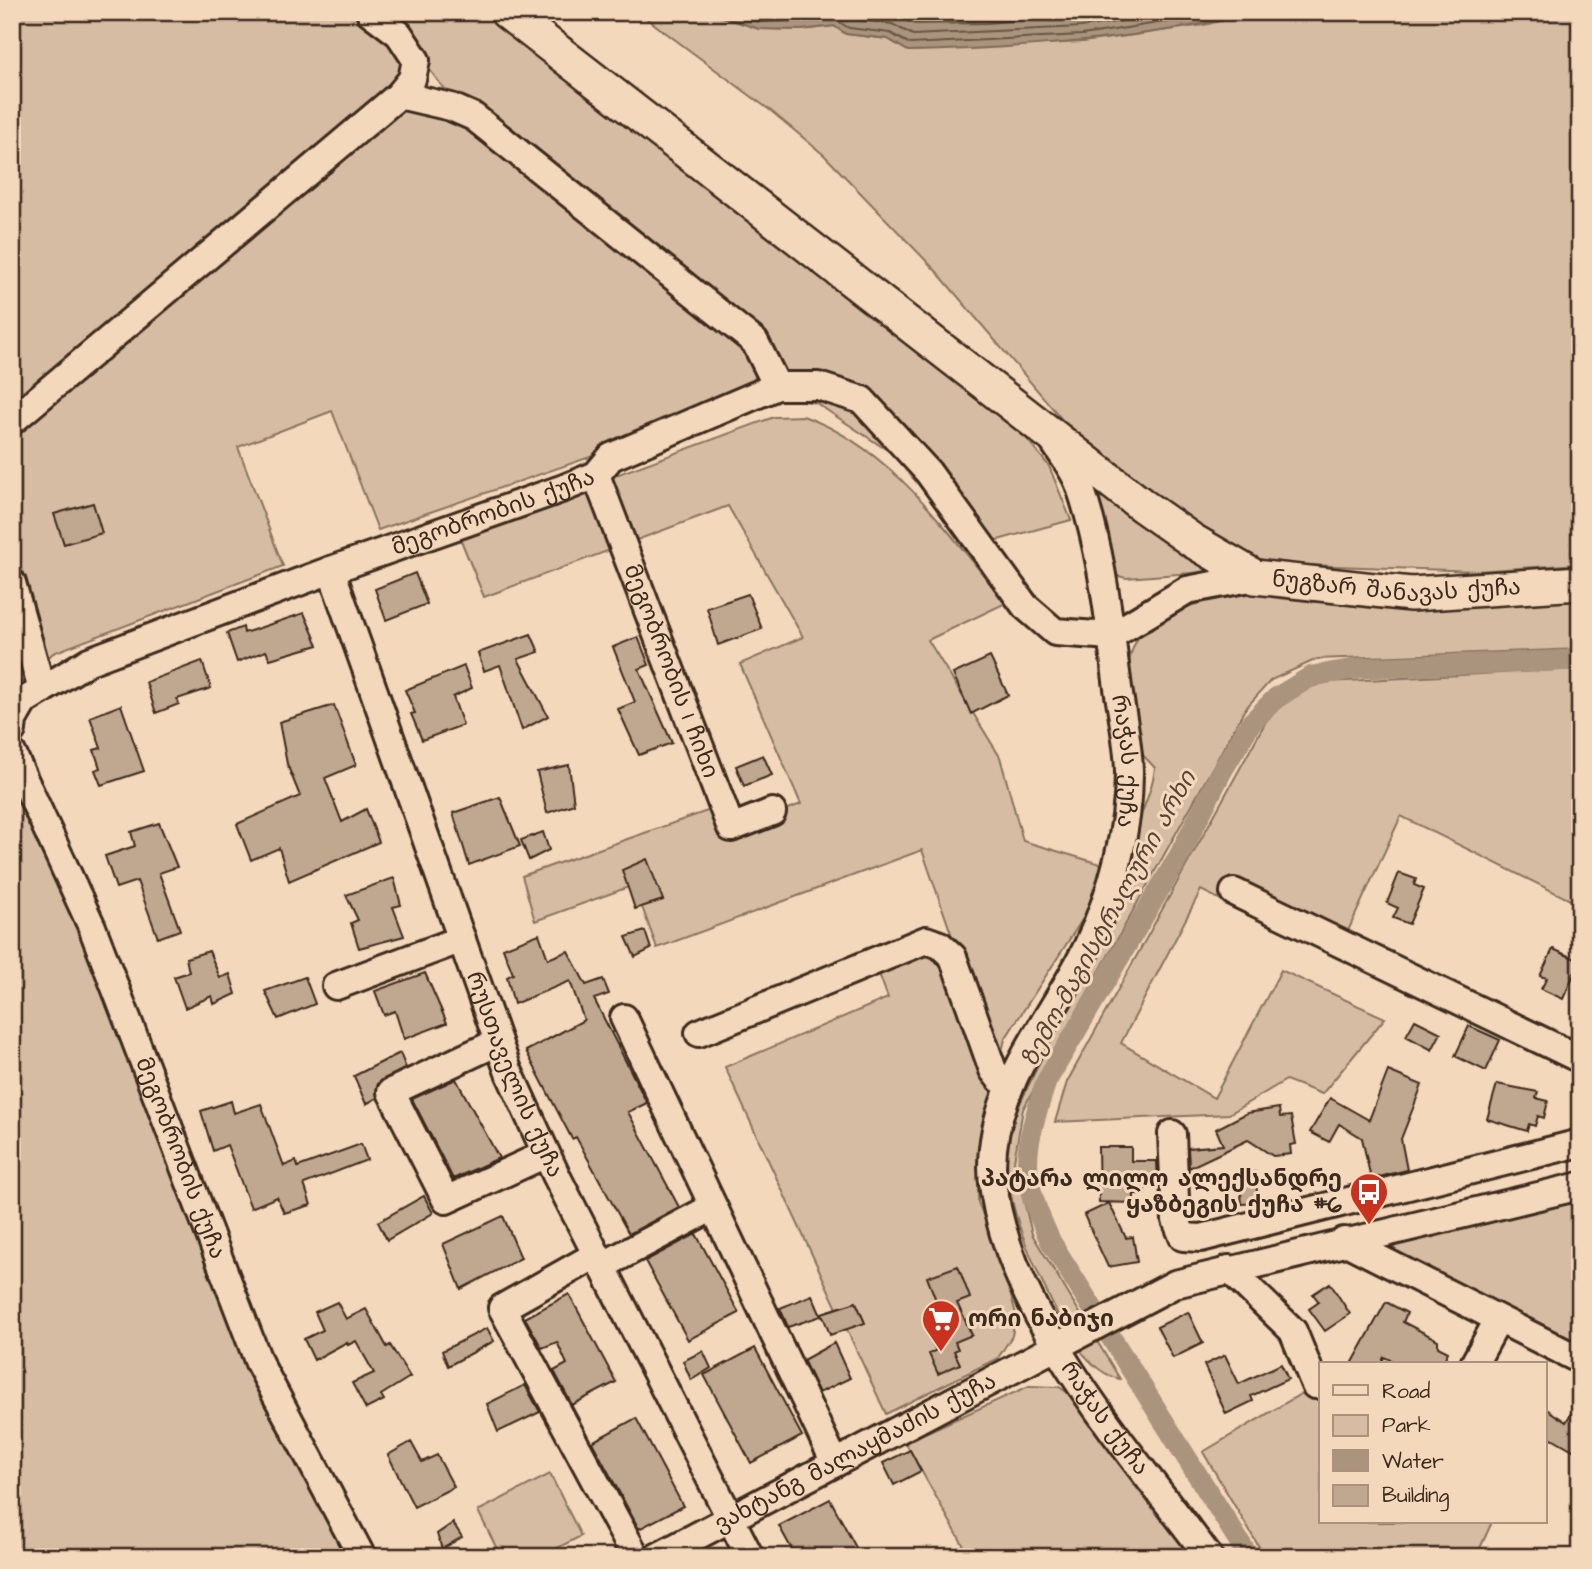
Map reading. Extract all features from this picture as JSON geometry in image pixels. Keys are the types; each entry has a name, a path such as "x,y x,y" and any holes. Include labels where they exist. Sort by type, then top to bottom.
{"main road":[{"name":"ნუგზარ შანავას ქუჩა","path":"507,12 1183,534 1255,577 1411,594 1580,583"}],"street":[{"path":"12,421 399,95 412,79 416,60 399,34 370,12"},
{"path":"399,95 451,107 474,117 755,342 777,386"},
{"name":"მეგობრობის ქუჩა","path":"12,730 13,719 24,701 89,661 596,475 611,457 777,386 818,386 862,400 928,472 1025,606 1055,632 1111,636"},
{"name":"რაჭას ქუჩა","path":"1048,432 1078,481 1094,537 1111,636 1129,772 1123,832 1103,909 1087,946 1012,1082 994,1146 993,1189 1004,1236 1064,1345 1209,1557"},
{"name":"მეგობრობის I ჩიხი","path":"596,475 730,828 772,812"},
{"name":"რუსთაველის ქუჩა","path":"331,570 498,1042 546,1154 750,1557"},
{"path":"1111,636 1187,590 1255,577"},
{"path":"12,583 42,690"},
{"name":"მეგობრობის ქუჩა","path":"12,753 92,927 259,1363 362,1557"},
{"path":"1234,892 1580,1059"},
{"path":"336,986 462,939"},
{"path":"699,1033 926,940 940,945 953,957 993,1070 1000,1079 1012,1082"},
{"path":"624,1018 835,1463"},
{"path":"498,1042 391,1092 446,1200 546,1154"},
{"path":"1172,1134 1176,1220 1183,1237 1202,1238 1580,1143"},
{"name":"ვახტანგ მალაყმაძის ქუჩა","path":"657,1557 1064,1345 1175,1284 1580,1186"},
{"path":"636,1557 502,1308 713,1207"},
{"path":"1202,1238 1220,1272 1293,1331 1315,1385"},
{"path":"1344,1241 1580,1360"},
{"path":"1475,1362 1498,1320"}],"green space":[{"path":"12,12 354,12 385,36 428,97 737,343 756,374 744,404 378,530 332,411 238,447 283,566 53,653 12,691"},
{"path":"379,12 484,12 1018,428 1049,466 1071,520 976,546 923,474 816,403 785,398 775,366 455,101 410,43"},
{"path":"638,12 708,12 759,29 802,30 834,26 846,34 888,39 908,51 1083,42 1204,25 1257,12 1580,12 1580,564 1477,571 1249,563 1127,478 1071,430 937,272 824,155 771,111"},
{"path":"803,416 835,430 865,449 891,471 940,522 1006,603 928,640 1000,757 1023,841 1107,866 1091,906 1005,1039 979,1150 978,1202 1002,1264 1016,1314 1012,1336 998,1358 886,1414 725,1067 888,998 877,968 953,939 922,850 657,948 634,885 535,921 522,876 730,803 736,830 801,804 740,664 803,637 728,506 484,597 458,533 774,417"},
{"path":"1110,495 1218,571 1126,578 1114,575 1097,502 1103,496"},
{"path":"1242,593 1580,593 1580,649 1317,659 1271,680 1245,709 1023,1109 1014,1161 1032,1234 1120,1379 1109,1375 1088,1359 1063,1325 1052,1303 1015,1210 1007,1171 1008,1141 1013,1120 1026,1091 1115,916 1126,882 1138,824 1152,783 1155,768 1137,748 1131,730 1128,668 1133,647 1143,631 1157,619 1196,604"},
{"path":"1580,669 1580,905 1401,816 1336,957 1201,890 1121,1043 1214,1098 1281,970 1385,1018 1322,1094 1286,1080 1229,1114 1055,1122 1067,1082 1270,714 1308,688 1327,682"},
{"path":"12,770 87,945 247,1363 345,1557 12,1557"},
{"path":"1580,1198 1580,1351 1396,1256 1394,1248 1397,1241"},
{"path":"1029,1386 1059,1387 1077,1399 1191,1557 970,1557 905,1442"},
{"path":"1309,1389 1319,1395 1319,1524 1491,1524 1476,1557 1265,1557 1203,1452"},
{"path":"550,1474 581,1536 540,1557 501,1557 478,1511"}],"water":[{"path":"708,12 1257,12 1214,22 1083,41 908,51 888,39 846,34 834,26 802,30 759,29"}],"building":[{"path":"93,503 102,533 64,544 54,514"},
{"path":"415,573 427,604 386,620 375,589"},
{"path":"748,594 762,629 718,645 707,608"},
{"path":"304,613 318,645 270,659 266,651 237,662 227,633 243,627 244,633"},
{"path":"531,634 539,652 518,659 548,716 522,730 500,665 484,671 478,653"},
{"path":"638,637 649,665 639,669 672,743 639,755 618,709 635,702 613,647"},
{"path":"990,657 1008,695 971,714 953,674"},
{"path":"202,661 211,688 177,699 179,704 156,713 146,682"},
{"path":"464,666 472,688 453,697 463,725 422,740 405,690"},
{"path":"121,705 144,771 101,785 95,770 100,768 94,750 101,748 90,717"},
{"path":"334,705 356,765 325,778 342,822 366,809 379,842 289,881 279,848 251,860 237,824 300,796 287,764 279,722"},
{"path":"763,755 772,775 744,786 736,766"},
{"path":"569,765 574,804 547,813 537,772"},
{"path":"500,797 520,846 469,865 453,813"},
{"path":"159,823 177,867 159,873 180,930 158,938 137,881 116,888 105,856 135,846 131,832"},
{"path":"543,832 549,850 529,860 521,840"},
{"path":"647,859 663,900 635,909 622,870"},
{"path":"1399,873 1416,879 1414,885 1424,889 1409,924 1393,918 1398,908 1387,903"},
{"path":"394,878 401,905 393,907 404,936 359,948 351,923 358,920 346,895"},
{"path":"645,931 651,949 635,957 626,937"},
{"path":"539,934 548,959 568,951 586,985 603,979 609,994 594,999 647,1103 628,1112 679,1207 629,1234 576,1137 572,1139 526,1051 584,1020 570,981 514,1004 507,977 513,974 503,948"},
{"path":"1553,949 1580,961 1563,999 1541,989 1547,978 1540,976"},
{"path":"209,951 220,978 230,974 236,994 214,1004 212,996 185,1008 174,977 189,972 186,958"},
{"path":"425,973 447,1023 404,1039 395,1011 384,1015 375,991"},
{"path":"305,977 315,1004 278,1019 265,991"},
{"path":"1415,1020 1441,1033 1432,1050 1406,1036"},
{"path":"1469,1026 1500,1040 1486,1071 1455,1056"},
{"path":"400,1053 406,1068 378,1083 377,1098 366,1104 354,1076"},
{"path":"1388,1071 1422,1085 1401,1139 1407,1170 1371,1179 1362,1138 1339,1124 1329,1142 1310,1132 1330,1098 1369,1120"},
{"path":"456,1079 499,1158 453,1179 412,1099"},
{"path":"1497,1084 1538,1092 1536,1098 1548,1101 1544,1118 1538,1116 1535,1126 1529,1124 1527,1131 1487,1119"},
{"path":"231,1101 234,1113 261,1104 284,1166 296,1161 298,1167 361,1144 367,1160 304,1184 311,1205 284,1213 277,1197 251,1208 227,1145 213,1151 201,1111"},
{"path":"1279,1108 1280,1117 1291,1116 1296,1144 1290,1145 1291,1154 1273,1156 1248,1140 1189,1168 1188,1148 1223,1145 1216,1129 1247,1113"},
{"path":"1098,1147 1131,1147 1131,1161 1157,1161 1158,1182 1144,1189 1145,1194 1134,1194 1134,1203 1099,1202"},
{"path":"1255,1172 1258,1203 1242,1204 1239,1174"},
{"path":"424,1196 433,1213 387,1240 378,1222"},
{"path":"1109,1203 1126,1238 1133,1237 1137,1262 1108,1267 1084,1215"},
{"path":"503,1216 521,1258 461,1289 443,1244"},
{"path":"696,1234 739,1313 688,1340 645,1261"},
{"path":"958,1266 970,1298 957,1303 972,1335 955,1342 958,1349 954,1351 960,1364 938,1374 929,1354 936,1350 926,1329 944,1321 927,1277"},
{"path":"1330,1283 1350,1314 1325,1331 1309,1309 1319,1302 1313,1294"},
{"path":"569,1294 616,1382 572,1405 554,1371 567,1364 557,1342 542,1348 525,1318"},
{"path":"812,1295 821,1316 788,1327 780,1308"},
{"path":"337,1302 346,1319 366,1309 387,1347 390,1345 410,1377 381,1395 384,1400 366,1409 352,1383 374,1373 356,1341 348,1345 347,1342 314,1360 304,1339 323,1330 315,1312"},
{"path":"856,1302 865,1323 830,1335 822,1313"},
{"path":"1386,1302 1407,1313 1403,1322 1438,1340 1438,1347 1448,1352 1443,1362 1395,1362 1384,1357 1382,1362 1353,1362"},
{"path":"1188,1312 1203,1343 1173,1358 1157,1327"},
{"path":"487,1328 494,1341 448,1366 442,1351"},
{"path":"834,1343 850,1378 819,1393 803,1360"},
{"path":"755,1348 802,1436 751,1463 704,1375"},
{"path":"703,1351 711,1368 691,1380 683,1361"},
{"path":"1225,1355 1239,1384 1281,1364 1288,1379 1251,1396 1253,1401 1226,1414 1204,1365"},
{"path":"525,1385 540,1412 498,1432 487,1404"},
{"path":"1580,1398 1580,1454 1546,1435 1546,1409 1566,1422"},
{"path":"636,1418 683,1506 639,1529 592,1442"},
{"path":"411,1442 422,1462 437,1455 454,1487 414,1507 388,1455"},
{"path":"910,1450 921,1471 894,1485 883,1463"},
{"path":"830,1499 861,1557 796,1557 779,1526"},
{"path":"453,1523 462,1537 442,1549 437,1534"}],"waterway":[{"name":"ზემო-მაგისტრალური არხი","path":"1249,1557 1051,1242 1040,1218 1033,1198 1027,1163 1032,1127 1046,1082 1179,856 1222,771 1251,723 1276,698 1312,676 1360,668 1580,660"}],"place":[{"name":"პატარა ლილო ალექსანდრე ყაზბეგის ქუჩა #6","path":"1369,1226"},
{"name":"ორი ნაბიჯი","path":"941,1353"}]}
